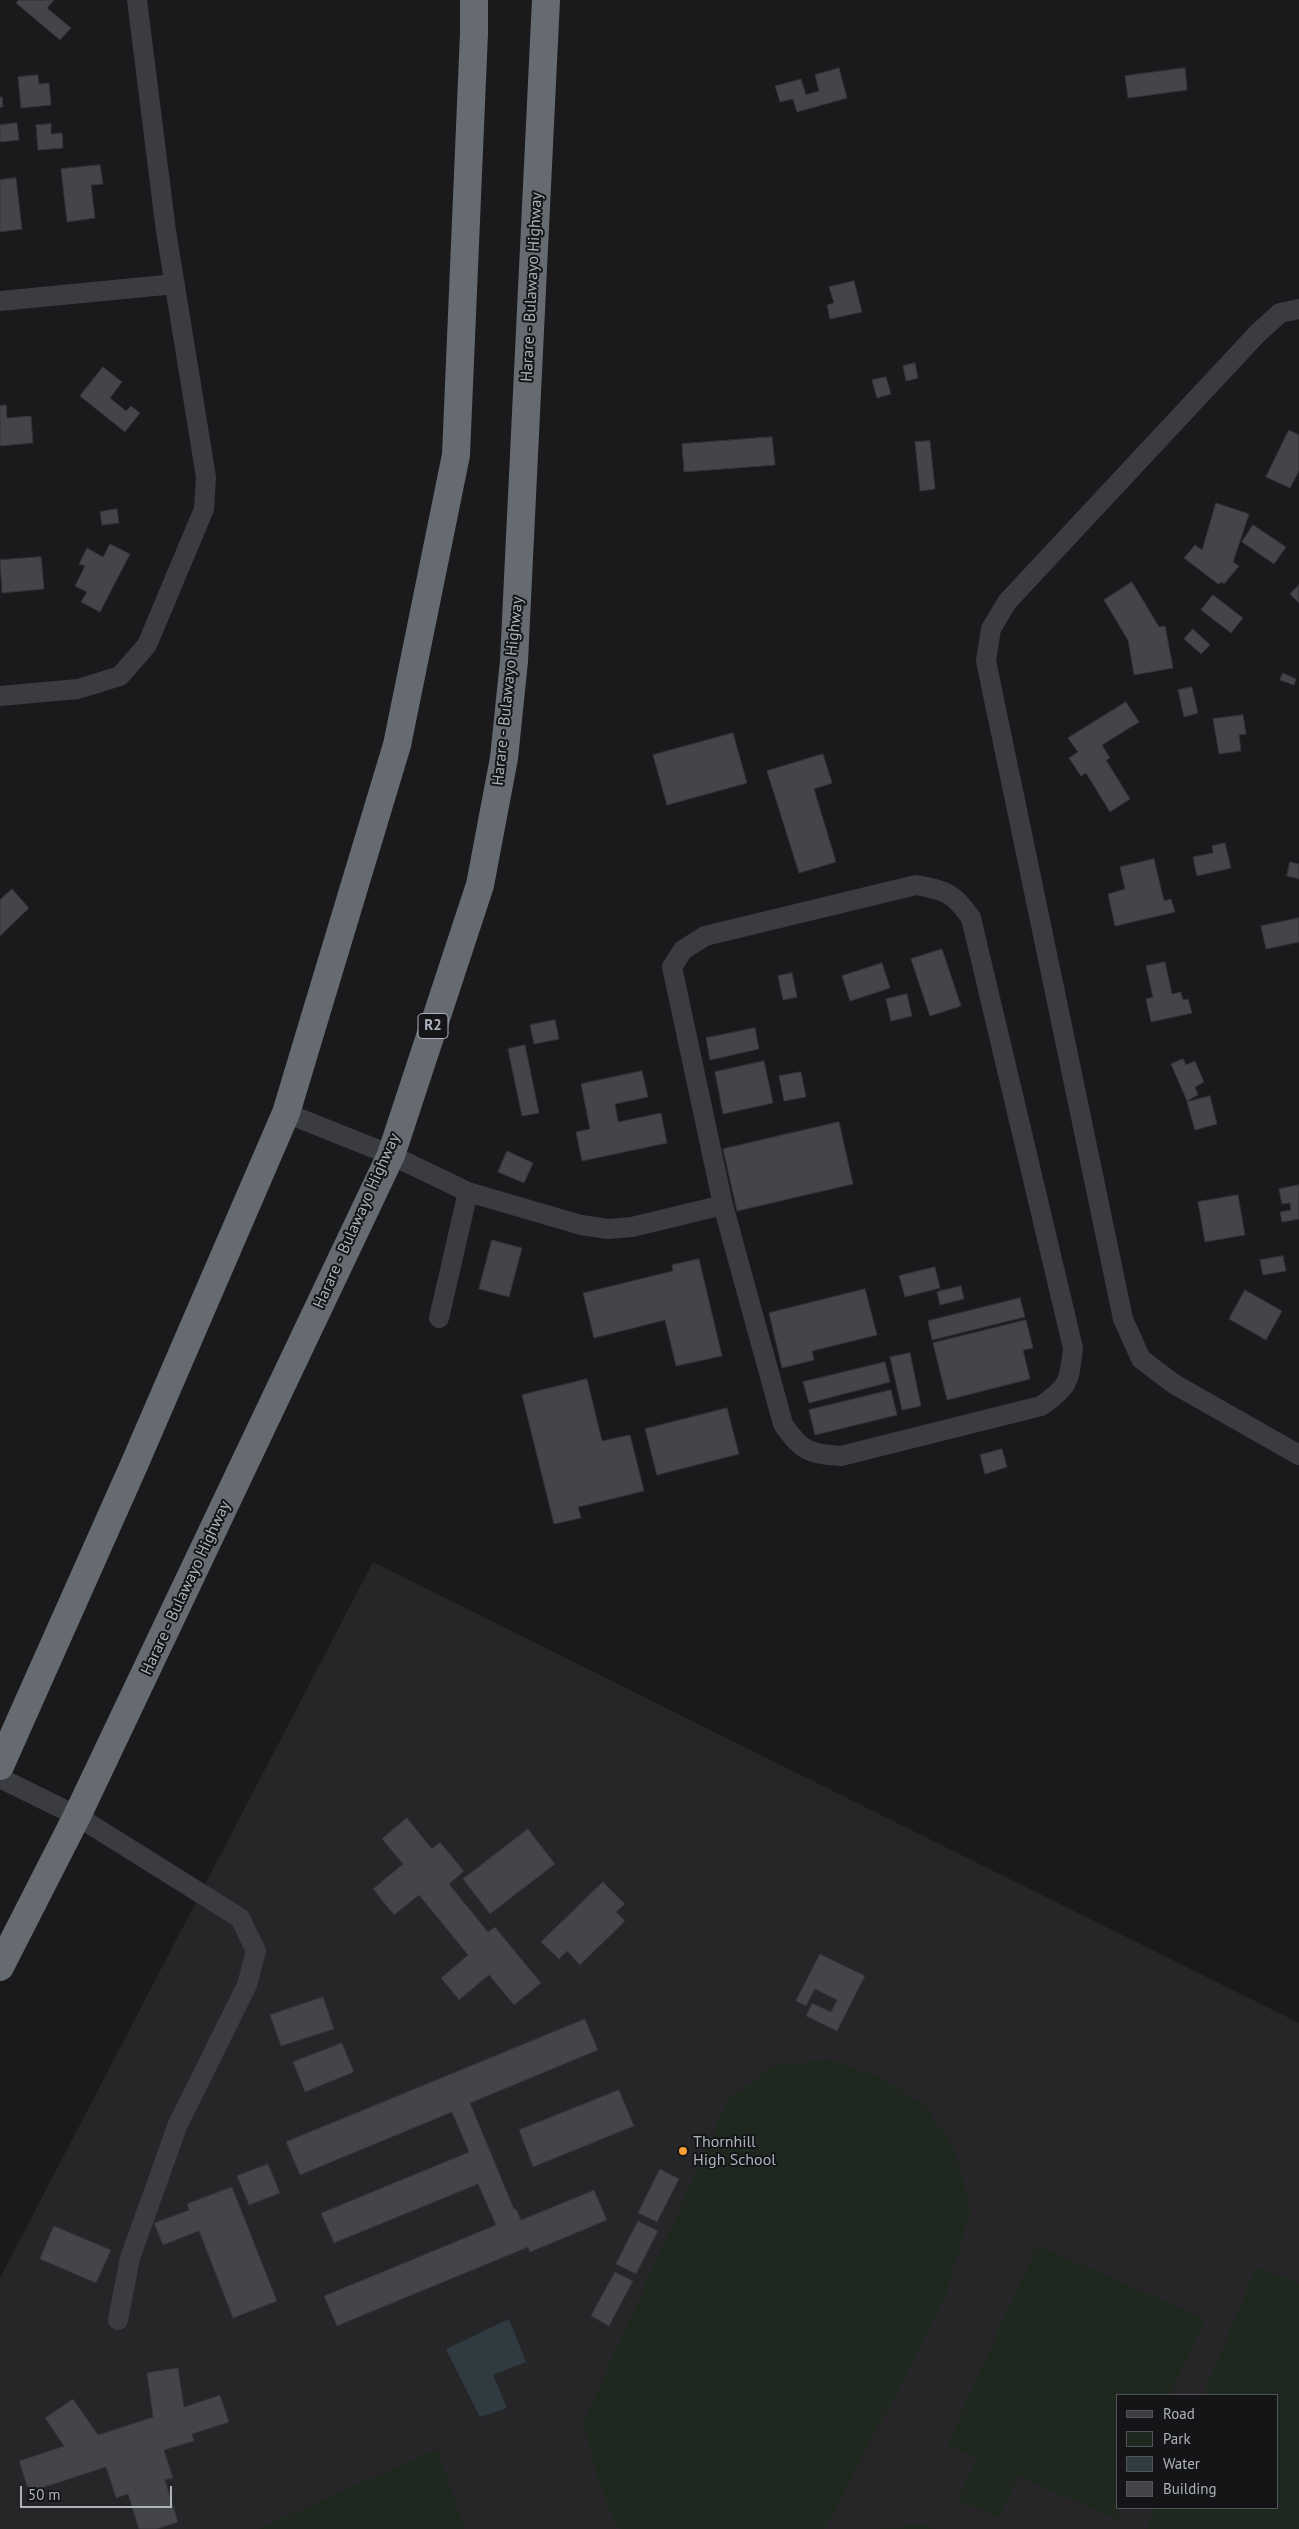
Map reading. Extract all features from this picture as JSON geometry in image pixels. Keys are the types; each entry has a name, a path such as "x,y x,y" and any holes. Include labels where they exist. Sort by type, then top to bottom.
{"highway":[{"path":"0,1766 134,1465 286,1113 397,745 456,455 474,42 474,0"},
{"name":"Harare - Bulawayo Highway","path":"0,1967 77,1816 391,1155 480,885 504,758 514,661 546,0"}],"street":[{"path":"0,696 78,689 120,676 147,645 204,509 206,476 174,284 137,0"},
{"path":"0,301 174,284"},
{"path":"1299,309 1280,313 1256,334 1007,602 991,629 986,661 1123,1319 1141,1359 1167,1379 1299,1454"},
{"path":"916,886 942,891 958,899 971,918 1073,1348 1070,1374 1062,1392 1041,1406 841,1456 817,1455 796,1443 783,1424 723,1205 672,968 683,950 705,936 916,886"},
{"path":"286,1113 391,1155 468,1192 581,1225 608,1229 632,1227 723,1205"},
{"path":"440,1318 468,1192"},
{"path":"0,1778 77,1816 240,1918 256,1951 247,1985 178,2124 130,2258 118,2320"}],"shaded area":[{"name":"Thornhill High School","path":"373,1562 1299,2023 1299,2529 0,2529 0,2278"}],"green space":[{"path":"830,2060 880,2077 924,2105 953,2145 971,2209 945,2298 829,2523 822,2529 621,2529 616,2524 598,2481 583,2423 729,2099 774,2065"},
{"path":"1037,2245 1205,2319 1171,2394 1116,2394 1116,2509 1121,2509 1116,2519 1018,2476 999,2518 958,2500 977,2458 947,2445"},
{"path":"1256,2268 1299,2283 1299,2529 1146,2529 1155,2509 1279,2509 1279,2394 1203,2394"},
{"path":"437,2449 465,2529 258,2529"},
{"path":"922,2524 935,2529 878,2529"}],"water":[{"path":"509,2319 526,2362 493,2375 507,2408 480,2417 446,2349"}],"building":[{"path":"19,0 54,0 47,8 71,28 60,40 16,3"},
{"path":"839,68 847,98 797,112 793,99 780,102 775,86 801,79 806,95 819,91 815,75"},
{"path":"1185,68 1187,90 1128,98 1125,76"},
{"path":"38,75 39,84 49,83 51,105 21,108 18,77"},
{"path":"0,97 2,97 3,107 0,107"},
{"path":"17,123 19,140 0,142 0,125"},
{"path":"51,124 51,134 62,133 63,148 38,150 36,125"},
{"path":"100,165 103,184 91,185 95,218 67,222 61,169"},
{"path":"16,178 22,229 0,232 0,180"},
{"path":"854,281 862,312 830,319 827,305 834,303 829,287"},
{"path":"915,363 918,378 906,381 903,366"},
{"path":"103,367 122,382 110,398 126,411 131,406 140,413 125,432 80,396"},
{"path":"886,377 891,394 877,398 872,380"},
{"path":"6,405 7,418 31,416 33,443 0,446 0,406"},
{"path":"1289,430 1299,435 1299,471 1290,488 1266,477"},
{"path":"772,437 775,465 684,472 682,444"},
{"path":"930,441 935,489 920,491 915,442"},
{"path":"1216,503 1249,514 1233,562 1239,566 1224,584 1222,582 1218,584 1184,558 1195,545 1202,550"},
{"path":"117,509 119,523 102,525 100,512"},
{"path":"1253,525 1286,547 1274,564 1242,542"},
{"path":"110,544 130,554 100,612 81,602 87,592 75,586 85,566 79,564 87,548 103,557"},
{"path":"41,557 44,589 2,593 0,560"},
{"path":"1132,582 1159,627 1165,626 1173,668 1134,675 1128,640 1104,600"},
{"path":"1299,585 1299,603 1290,594"},
{"path":"1213,595 1243,618 1231,633 1201,610"},
{"path":"1193,629 1210,645 1201,654 1184,639"},
{"path":"1283,673 1296,679 1294,685 1280,680"},
{"path":"1192,687 1198,713 1184,717 1178,690"},
{"path":"1126,702 1139,722 1102,745 1110,758 1106,760 1130,799 1110,812 1086,773 1081,776 1069,758 1078,752 1068,738"},
{"path":"1243,715 1246,734 1239,735 1241,751 1219,754 1213,719"},
{"path":"733,733 747,783 667,805 653,755"},
{"path":"823,754 832,783 814,789 836,862 799,873 767,771"},
{"path":"1225,843 1231,868 1197,876 1193,857 1213,853 1212,846"},
{"path":"1154,859 1164,901 1171,899 1175,912 1115,926 1108,894 1125,889 1120,867"},
{"path":"1290,862 1299,864 1299,879 1287,876"},
{"path":"12,889 29,908 0,936 0,900"},
{"path":"1299,918 1299,942 1266,949 1261,926"},
{"path":"942,949 961,1006 930,1016 911,959"},
{"path":"1165,962 1172,994 1181,992 1183,1000 1188,999 1192,1013 1151,1022 1146,999 1153,997 1146,966"},
{"path":"882,963 890,988 850,1001 842,976"},
{"path":"792,973 797,997 783,1000 778,976"},
{"path":"907,994 912,1016 891,1021 886,999"},
{"path":"555,1020 559,1039 534,1044 530,1025"},
{"path":"755,1028 759,1049 710,1060 706,1038"},
{"path":"525,1045 539,1113 522,1116 508,1049"},
{"path":"1183,1059 1186,1065 1195,1061 1204,1082 1195,1087 1198,1095 1187,1101 1171,1064"},
{"path":"764,1061 773,1103 723,1114 715,1072"},
{"path":"642,1071 648,1097 615,1104 618,1122 661,1113 667,1143 582,1161 576,1132 590,1129 581,1084"},
{"path":"801,1072 806,1097 784,1101 779,1076"},
{"path":"1210,1096 1217,1124 1195,1130 1187,1102"},
{"path":"839,1122 853,1184 737,1211 723,1149"},
{"path":"507,1151 533,1163 524,1183 498,1172"},
{"path":"1299,1185 1299,1219 1282,1222 1280,1212 1291,1210 1290,1203 1282,1204 1279,1189"},
{"path":"1238,1195 1245,1235 1205,1242 1198,1202"},
{"path":"492,1240 522,1248 509,1297 479,1289"},
{"path":"1283,1256 1286,1271 1263,1275 1260,1260"},
{"path":"699,1259 722,1356 676,1366 665,1320 594,1338 583,1293 673,1271 672,1265"},
{"path":"935,1267 940,1288 905,1297 899,1276"},
{"path":"961,1286 964,1299 940,1305 937,1292"},
{"path":"865,1289 877,1335 812,1351 814,1360 782,1368 769,1313"},
{"path":"1245,1290 1282,1311 1266,1340 1229,1319"},
{"path":"1020,1298 1025,1317 932,1340 928,1321"},
{"path":"1026,1320 1033,1348 1023,1350 1030,1379 947,1400 933,1343"},
{"path":"910,1353 921,1406 902,1410 890,1357"},
{"path":"885,1362 890,1382 809,1403 803,1382"},
{"path":"587,1379 602,1441 630,1435 644,1491 578,1507 581,1518 554,1524 522,1395"},
{"path":"891,1390 897,1415 815,1435 809,1410"},
{"path":"727,1408 739,1454 657,1475 645,1429"},
{"path":"1002,1449 1007,1467 985,1474 980,1455"},
{"path":"407,1818 432,1849 440,1842 464,1871 449,1884 488,1932 495,1927 541,1983 514,2005 489,1975 459,2000 441,1978 468,1955 419,1895 394,1915 373,1889 403,1864 382,1839"},
{"path":"528,1829 555,1864 490,1914 463,1879"},
{"path":"603,1882 625,1904 616,1912 625,1921 580,1965 567,1951 559,1959 541,1942"},
{"path":"820,1954 865,1976 837,2031 806,2016 812,2003 831,2012 837,2000 815,1989 806,2006 796,2001"},
{"path":"323,1997 334,2029 281,2046 270,2015"},
{"path":"585,2019 598,2050 470,2103 514,2209 516,2209 521,2220 594,2190 607,2220 530,2252 528,2247 337,2326 324,2296 496,2225 478,2184 334,2243 321,2213 469,2152 452,2112 300,2175 286,2142"},
{"path":"342,2043 354,2072 305,2092 293,2062"},
{"path":"619,2090 634,2126 533,2167 519,2130"},
{"path":"268,2164 280,2193 249,2205 237,2176"},
{"path":"660,2169 679,2179 657,2222 638,2213"},
{"path":"232,2187 277,2301 233,2318 199,2231 163,2245 154,2223 189,2210 187,2204"},
{"path":"638,2221 658,2231 636,2274 616,2264"},
{"path":"54,2226 111,2250 96,2283 40,2259"},
{"path":"615,2272 633,2281 609,2326 591,2316"},
{"path":"178,2368 184,2407 220,2395 229,2422 192,2434 194,2441 164,2450 173,2478 165,2480 178,2522 157,2529 139,2529 128,2494 116,2498 106,2467 29,2492 19,2461 64,2446 45,2418 73,2399 98,2435 153,2417 147,2373"}],"place":[{"name":"Thornhill High School","path":"683,2151"}]}
